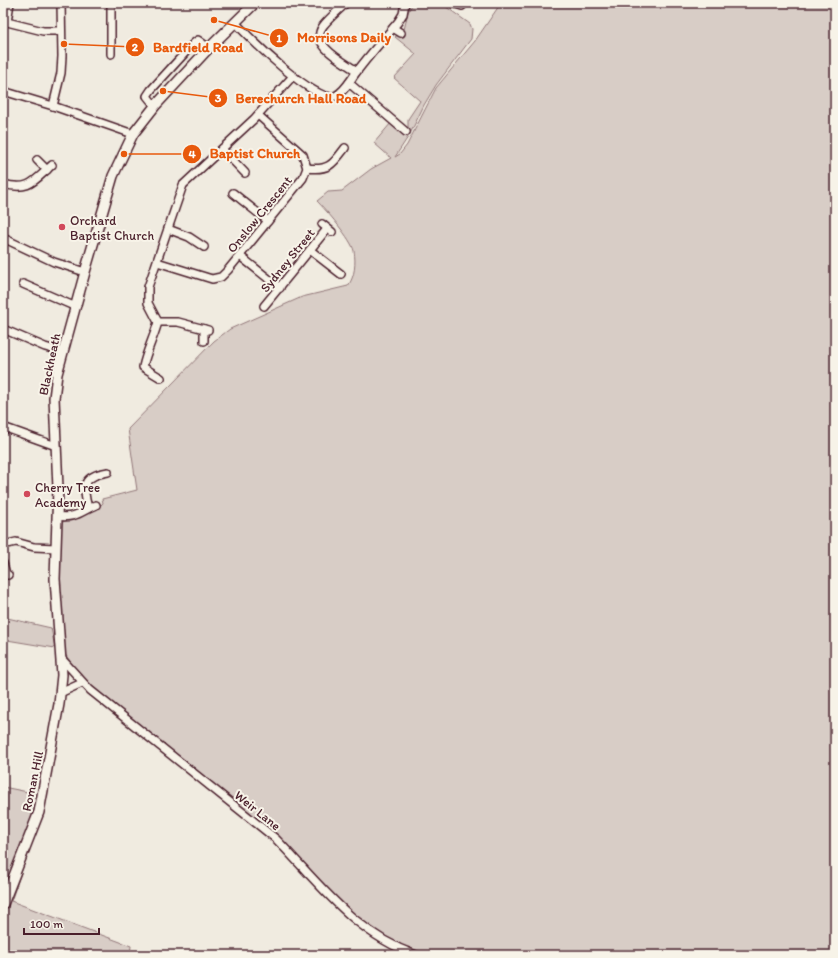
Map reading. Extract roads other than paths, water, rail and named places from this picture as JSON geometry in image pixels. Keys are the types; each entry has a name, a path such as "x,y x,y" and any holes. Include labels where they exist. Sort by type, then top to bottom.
{"main road":[{"name":"Blackheath","path":"61,658 57,624 55,579 58,488 54,398 64,352 85,272 113,176 133,134 154,106 209,48 255,3"},
{"name":"Roman Hill","path":"3,904 39,812 60,693 61,658"}],"street":[{"path":"10,3 5,21 43,31 61,31"},
{"path":"53,106 61,73 61,3"},
{"path":"110,3 113,51"},
{"path":"346,3 323,26 319,35 320,41 327,49 357,71"},
{"path":"235,22 293,76 316,93 330,98 336,96 349,83 357,71 393,28 403,14 405,3"},
{"path":"452,3 463,5"},
{"path":"393,28 401,33"},
{"path":"154,106 147,96 194,43 198,40 209,48"},
{"path":"158,375 144,367 146,354 153,341 158,322 148,303 148,287 183,185 258,115 293,76"},
{"path":"349,83 405,128"},
{"path":"3,91 53,106 133,134"},
{"name":"Onslow Crescent","path":"157,262 212,279 224,274 303,178 307,168 306,162 299,151 258,115"},
{"path":"222,148 245,170"},
{"path":"307,168 325,168 342,157 345,148"},
{"path":"3,184 24,187 31,184 49,168 37,160"},
{"path":"233,193 268,221"},
{"path":"244,202 249,195"},
{"name":"Sydney Street","path":"264,306 327,228"},
{"path":"168,229 189,237 204,247"},
{"path":"3,238 54,262 85,272"},
{"path":"310,250 337,274"},
{"path":"240,256 280,288"},
{"path":"23,284 76,307"},
{"path":"158,322 178,322 206,330 204,340"},
{"path":"3,329 45,347 64,352"},
{"path":"3,427 56,446"},
{"path":"88,508 85,487 89,478 97,470 108,472"},
{"path":"57,516 66,518 78,515 88,508 96,505"},
{"path":"3,545 16,542 34,547 56,548"},
{"path":"3,563 6,574"},
{"name":"Weir Lane","path":"61,658 82,683 165,752 276,839 320,887 370,933 400,950 416,955"},
{"path":"60,693 82,683"}],"place":[{"name":"Morrisons Daily","path":"214,20"},
{"name":"Bardfield Road","path":"64,44"},
{"name":"Berechurch Hall Road","path":"163,91"},
{"name":"Baptist Church","path":"124,154"},
{"name":"Orchard Baptist Church","path":"62,227"},
{"name":"Cherry Tree Academy","path":"27,494"}]}
